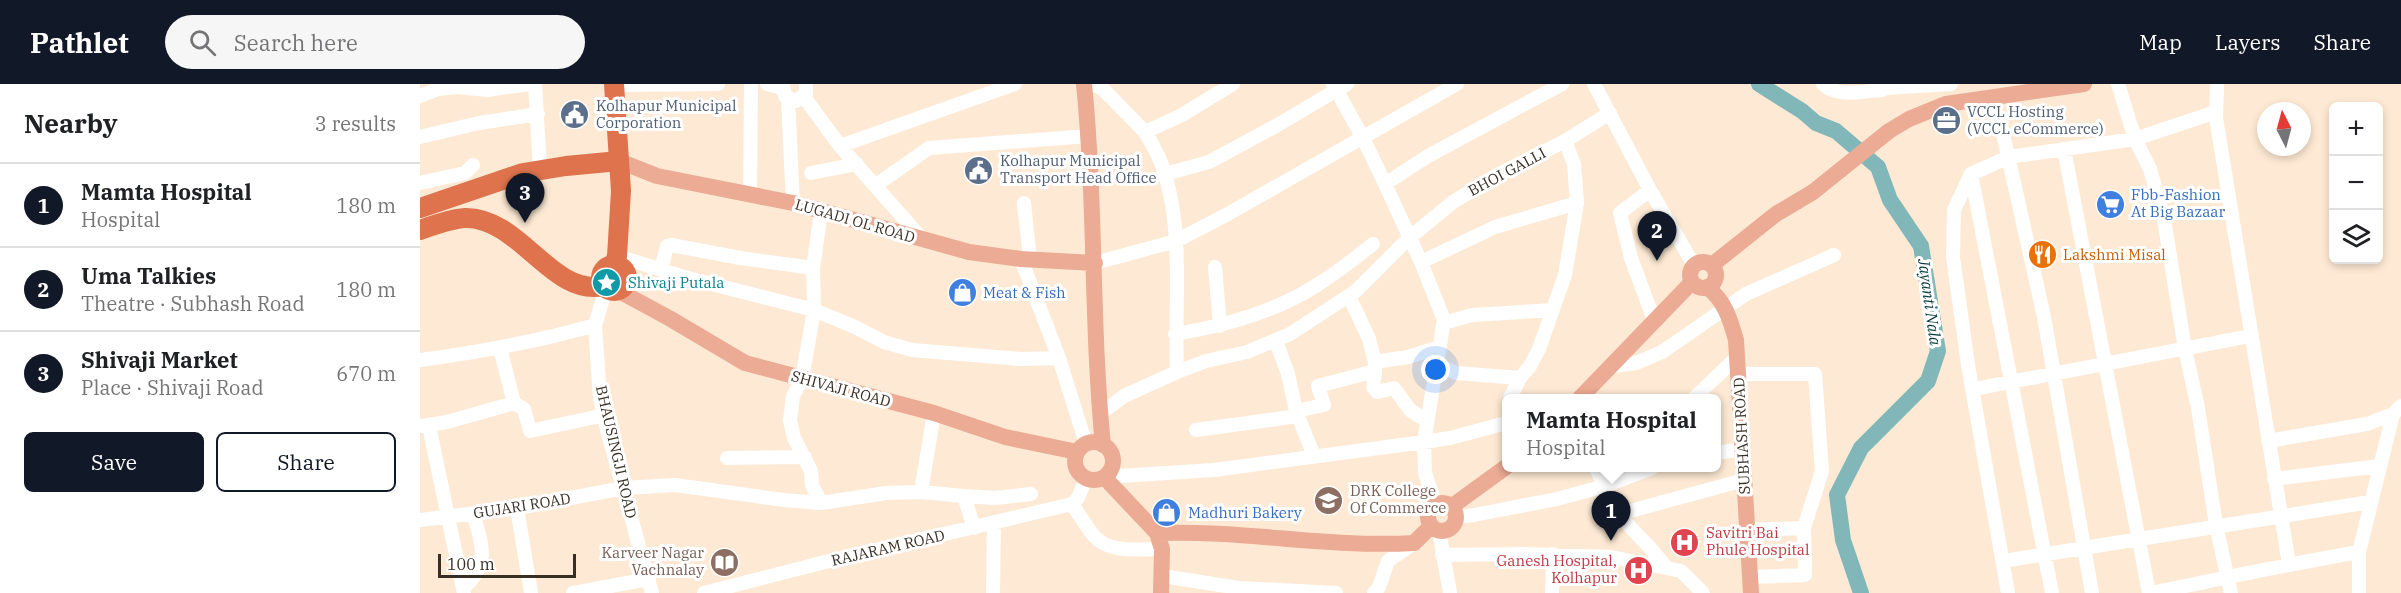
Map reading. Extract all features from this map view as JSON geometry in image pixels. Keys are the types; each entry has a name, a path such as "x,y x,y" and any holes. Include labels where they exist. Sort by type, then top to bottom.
{"highway":[{"path":"420,230 465,218 479,220 499,227 518,239 567,279 591,289 609,289 602,273 616,261 621,191 614,85"},
{"path":"420,208 496,181 540,169 619,161"}],"main road":[{"path":"1084,84 1089,136 1100,414 1104,445 1112,455 1113,461 1104,477 1086,478 1077,470 1075,464 1082,448 1098,443 1104,445"},
{"path":"1712,265 1776,214 1813,192 1889,131 1909,119 1946,104 2031,87 2084,84"},
{"name":"LUGADI OL ROAD","path":"619,161 657,176 793,203 969,252 1025,259 1095,263"},
{"path":"1700,285 1689,274 1694,265 1704,262 1712,265"},
{"path":"1585,394 1654,320 1700,285 1716,277 1712,265"},
{"name":"SUBHASH ROAD","path":"1700,285 1717,295 1725,307 1736,340 1750,585"},
{"name":"SHIVAJI ROAD","path":"609,289 669,318 745,363 934,413 1005,437 1082,448"},
{"path":"1435,528 1428,514 1448,509 1502,470"},
{"path":"1104,477 1157,533 1162,549 1162,585"},
{"path":"1157,533 1195,532 1352,544 1414,543 1435,528 1450,529 1455,524 1448,509"}],"street":[{"path":"420,96 438,89 458,87 487,90 530,84"},
{"path":"535,84 540,169"},
{"path":"614,85 718,84"},
{"path":"750,194 751,84"},
{"path":"767,84 784,90 796,101 808,88 840,146 923,240"},
{"path":"840,146 1015,84"},
{"path":"1145,132 1180,116 1233,84"},
{"path":"1095,263 1176,241 1457,84"},
{"path":"1385,184 1428,156 1562,84"},
{"path":"1594,84 1650,190 1694,265"},
{"path":"1823,84 1832,91 1841,88 1951,84"},
{"path":"2118,84 2135,139 2150,169 2164,219 2185,349 2198,408 2216,525 2231,593"},
{"path":"2217,84 2216,112 2250,336 2289,564"},
{"path":"1102,86 1145,132 1165,174 1176,241 1177,372"},
{"path":"1165,174 1209,162 1274,127 1339,86 1421,262 1444,323 1424,442 1425,473 1448,509 1469,516 1557,499 1605,486 1642,472"},
{"path":"784,90 793,203"},
{"path":"1987,97 2002,129 2044,317 2092,593"},
{"path":"2008,593 1968,365 1953,257 1954,210 1971,174 2009,157 2135,139 2216,112"},
{"name":"BHOI GALLI","path":"1100,414 1124,396 1177,372 1206,361 1276,341 1349,296 1381,268 1409,238 1453,202 1499,174 1565,141 1610,113"},
{"path":"420,137 479,123 538,114"},
{"path":"876,185 929,148 1089,136"},
{"path":"1512,394 1539,349 1565,275 1577,203 1574,164 1565,141"},
{"path":"2064,149 2150,593 2358,552"},
{"path":"811,173 857,164"},
{"path":"420,183 465,173 473,165"},
{"path":"1971,174 2052,593"},
{"path":"1650,190 1620,213 1631,258 1654,320"},
{"path":"1024,203 1025,259 1059,358 1082,448"},
{"path":"1421,262 1495,227 1577,203"},
{"path":"820,503 812,485 811,471 794,438 790,420 793,396 802,379 814,310 813,268 821,212"},
{"path":"1175,334 1220,326 1267,309 1316,286 1373,244"},
{"path":"662,270 665,249 671,245 740,258 813,268"},
{"path":"1612,366 1636,363 1662,352 1725,307 1776,279 1834,255"},
{"path":"616,261 662,270 814,310 890,344 912,350 1021,360 1059,358"},
{"path":"1215,267 1220,326"},
{"name":"BHAUSINGJI ROAD","path":"609,289 594,325 598,378 605,415 651,586"},
{"path":"1349,296 1369,339 1375,366 1373,387 1377,392 1394,388 1410,410 1427,421"},
{"path":"1444,323 1472,315 1553,310"},
{"path":"420,360 551,338 594,325"},
{"path":"1974,389 2250,336"},
{"path":"1276,341 1288,374 1297,413 1314,456"},
{"path":"1196,430 1297,413 1324,405 1318,386 1440,347"},
{"path":"500,348 514,403 524,409 530,431 605,415"},
{"path":"1437,364 1456,373 1520,378"},
{"path":"1700,394 1738,365 1815,374 1822,471 1804,528 1805,575 1750,585"},
{"path":"463,591 448,517 424,426 514,403"},
{"path":"2268,441 2367,424 2397,410"},
{"path":"2359,593 2358,552 2379,466 2397,410"},
{"path":"921,492 934,413"},
{"path":"1104,477 1214,470 1450,438 1502,424"},
{"path":"1721,452 1743,449"},
{"path":"727,458 805,457"},
{"path":"2274,479 2379,466"},
{"path":"1598,472 1619,514 1652,548 1665,566"},
{"path":"1086,478 1078,498 1072,504 1095,537 1106,545 1121,548 1162,549"},
{"path":"1619,514 1744,480"},
{"name":"GUJARI ROAD","path":"420,520 517,508 624,488 675,485 820,503 886,493 921,492 995,498 1030,495"},
{"path":"964,496 974,528"},
{"path":"2003,561 2370,502"},
{"name":"RAJARAM ROAD","path":"704,593 1072,504"},
{"path":"517,508 531,593"},
{"path":"463,591 478,573 483,551 473,514"},
{"path":"993,593 994,523"},
{"path":"1435,528 1449,593 1439,593"},
{"path":"1747,530 1804,528"},
{"path":"1374,593 1380,587 1388,561 1414,543"},
{"path":"1552,593 1553,554"},
{"path":"1442,555 1611,556 1681,571 1703,593"},
{"path":"1162,585 1335,593"},
{"path":"573,593 651,586"}],"waterway":[{"name":"Jayanti Nala","path":"1759,84 1802,111 1816,123 1836,131 1878,167 1890,200 1921,246 1938,351 1928,381 1861,448 1837,495 1843,540 1861,593"}],"place":[{"name":"Kolhapur Municipal Corporation","path":"575,115"},
{"name":"VCCL Hosting (VCCL eCommerce)","path":"1946,121"},
{"name":"Kolhapur Municipal Transport Head Office","path":"979,170"},
{"name":"Fbb-Fashion At Big Bazaar","path":"2110,204"},
{"name":"Shivaji Market","path":"525,223"},
{"name":"Lakshmi Misal","path":"2042,255"},
{"name":"Uma Talkies","path":"1657,261"},
{"name":"Shivaji Putala","path":"607,283"},
{"name":"Meat & Fish","path":"962,293"},
{"name":"DRK College Of Commerce","path":"1329,500"},
{"name":"Madhuri Bakery","path":"1167,513"},
{"name":"Mamta Hospital","path":"1611,541"},
{"name":"Savitri Bai Phule Hospital","path":"1685,542"},
{"name":"Karveer Nagar Vachnalay","path":"725,562"},
{"name":"Ganesh Hospital, Kolhapur","path":"1638,570"}]}
